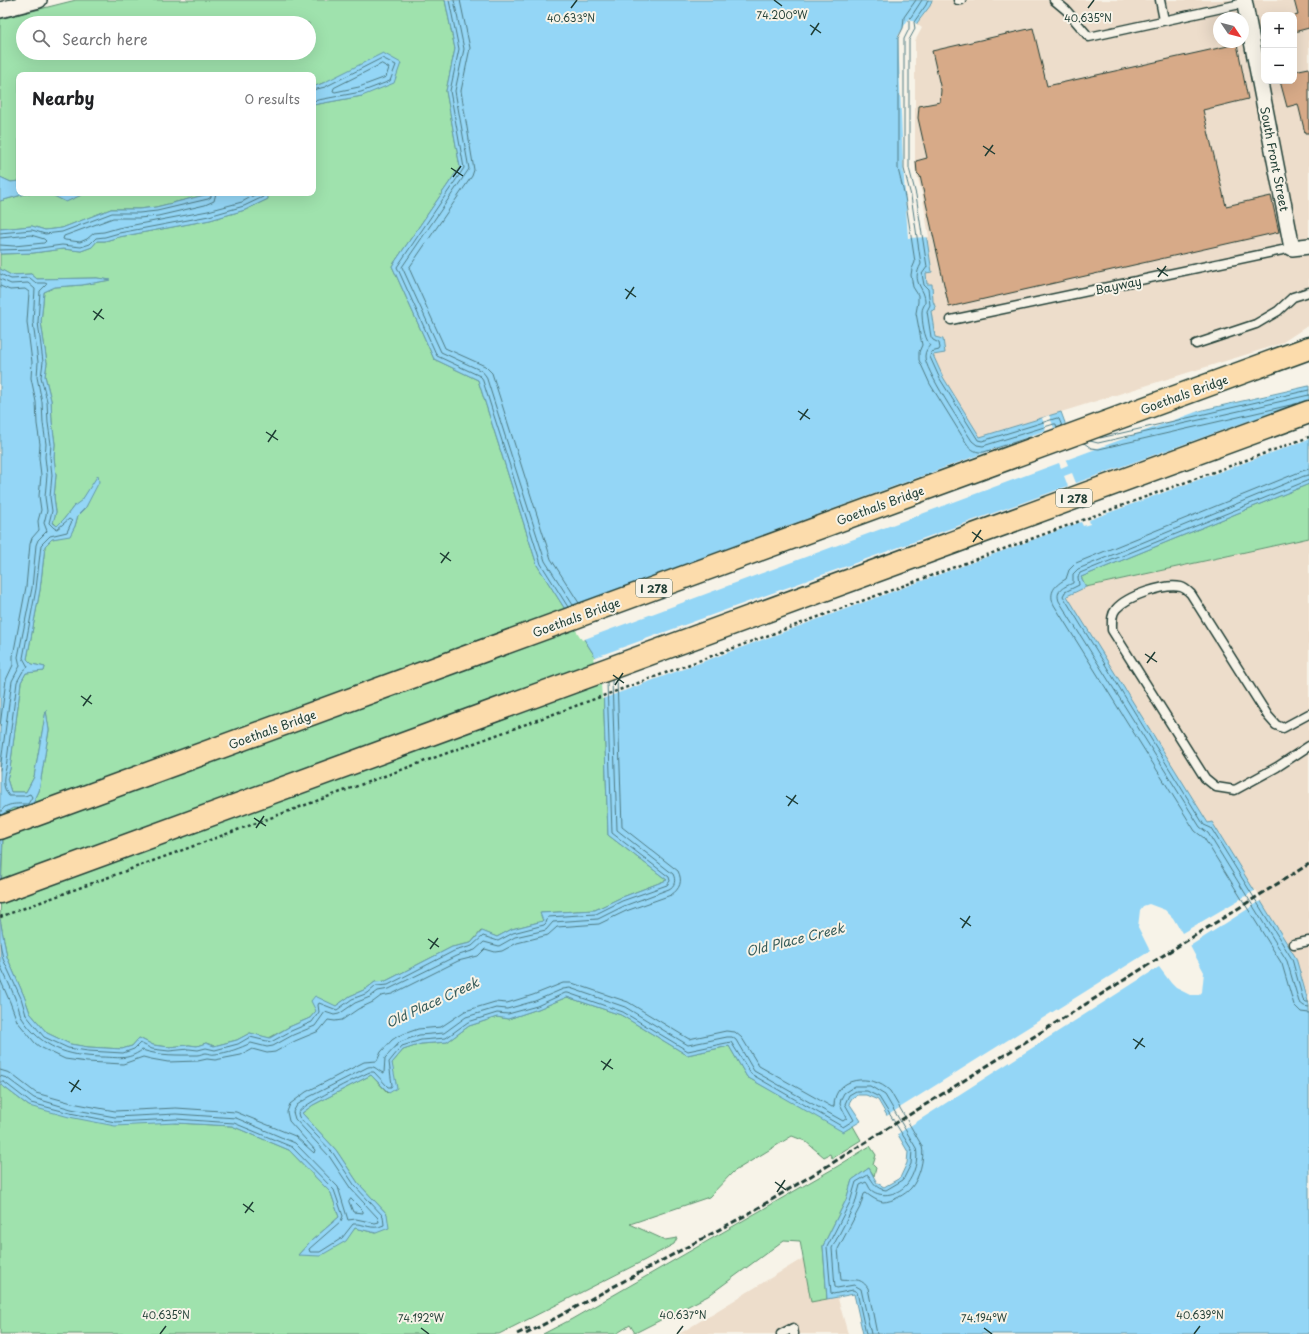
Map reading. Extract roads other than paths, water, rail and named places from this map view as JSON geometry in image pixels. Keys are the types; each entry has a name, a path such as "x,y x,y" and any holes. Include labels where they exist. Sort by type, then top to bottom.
{"highway":[{"name":"Goethals Bridge","path":"0,828 1309,348"},
{"name":"I 278","path":"0,892 1309,412"}],"street":[{"path":"0,10 39,0"},
{"name":"South Front Street","path":"1245,1 1292,248"},
{"name":"Bayway","path":"1292,248 1309,246"}],"lane":[{"path":"1054,0 1066,10 1089,37 1245,1"},
{"path":"1160,0 1164,20"},
{"name":"Bayway","path":"951,320 1292,248"},
{"path":"1196,344 1256,324 1278,311 1294,297 1309,292"},
{"path":"1309,714 1283,728 1276,726 1268,716 1191,594 1179,586 1156,588 1141,593 1117,608 1112,616 1112,630 1205,778 1216,787 1235,790 1309,746"},
{"path":"1294,944 1309,941"},
{"path":"781,1334 793,1328 794,1334"}],"water":[{"name":"Old Place Creek","path":"445,0 932,0 930,6 917,23 913,40 913,168 920,194 932,272 926,273 927,284 932,284 933,301 936,309 931,311 935,337 943,339 945,353 933,355 943,377 980,437 1061,412 1068,431 1096,434 1309,386 1309,484 1081,577 1086,587 1067,596 1208,823 1212,822 1296,958 1309,1005 1309,1334 863,1334 854,1294 827,1299 823,1246 846,1200 852,1180 869,1168 877,1183 884,1187 900,1178 907,1163 908,1152 878,1100 866,1095 857,1095 852,1098 849,1103 861,1121 843,1132 747,1077 729,1046 687,1055 621,1015 567,997 508,1019 497,1017 469,1026 447,1042 421,1044 403,1050 392,1063 397,1088 389,1093 371,1075 313,1105 302,1113 336,1150 358,1183 387,1214 389,1228 376,1233 355,1228 346,1241 320,1256 298,1255 310,1242 339,1217 331,1193 289,1150 232,1126 176,1123 115,1126 69,1117 29,1106 0,1084 0,919 7,957 30,1013 47,1033 70,1044 88,1047 122,1049 132,1046 139,1038 153,1045 169,1047 189,1045 197,1046 206,1043 214,1046 237,1040 250,1033 270,1038 289,1027 310,1018 316,1011 311,1001 315,996 336,1006 350,996 366,989 375,982 386,981 452,947 471,943 482,931 497,937 512,929 543,921 540,913 595,910 620,898 667,880 608,835 603,684 596,658 537,565 478,380 434,359 392,266 460,167 446,91 455,49"},
{"path":"383,53 401,63 394,83 362,96 316,104 316,86"},
{"path":"0,177 11,182 16,181 16,196 18,196 0,201"},
{"path":"54,196 79,196 66,202"},
{"path":"201,196 268,196 268,199 245,210 210,220 105,241 97,241 92,247 81,251 63,249 33,253 0,254 0,229 32,226 45,230 62,228 111,209 139,209 156,207"},
{"path":"0,269 11,275 31,274 37,279 97,278 111,280 82,285 55,287 44,292 41,322 47,363 45,376 51,400 55,444 54,457 56,475 54,497 56,512 53,523 57,526 74,506 82,500 98,475 99,482 86,507 78,515 70,536 52,539 45,546 40,590 27,659 32,664 45,667 44,671 26,673 21,682 10,769 7,779 11,792 26,792 34,777 46,710 49,730 39,791 31,808 13,808 4,813 0,898"}],"railway":[{"path":"526,1334 748,1214 834,1162 1309,864"},
{"path":"517,1334 530,1328"}]}
